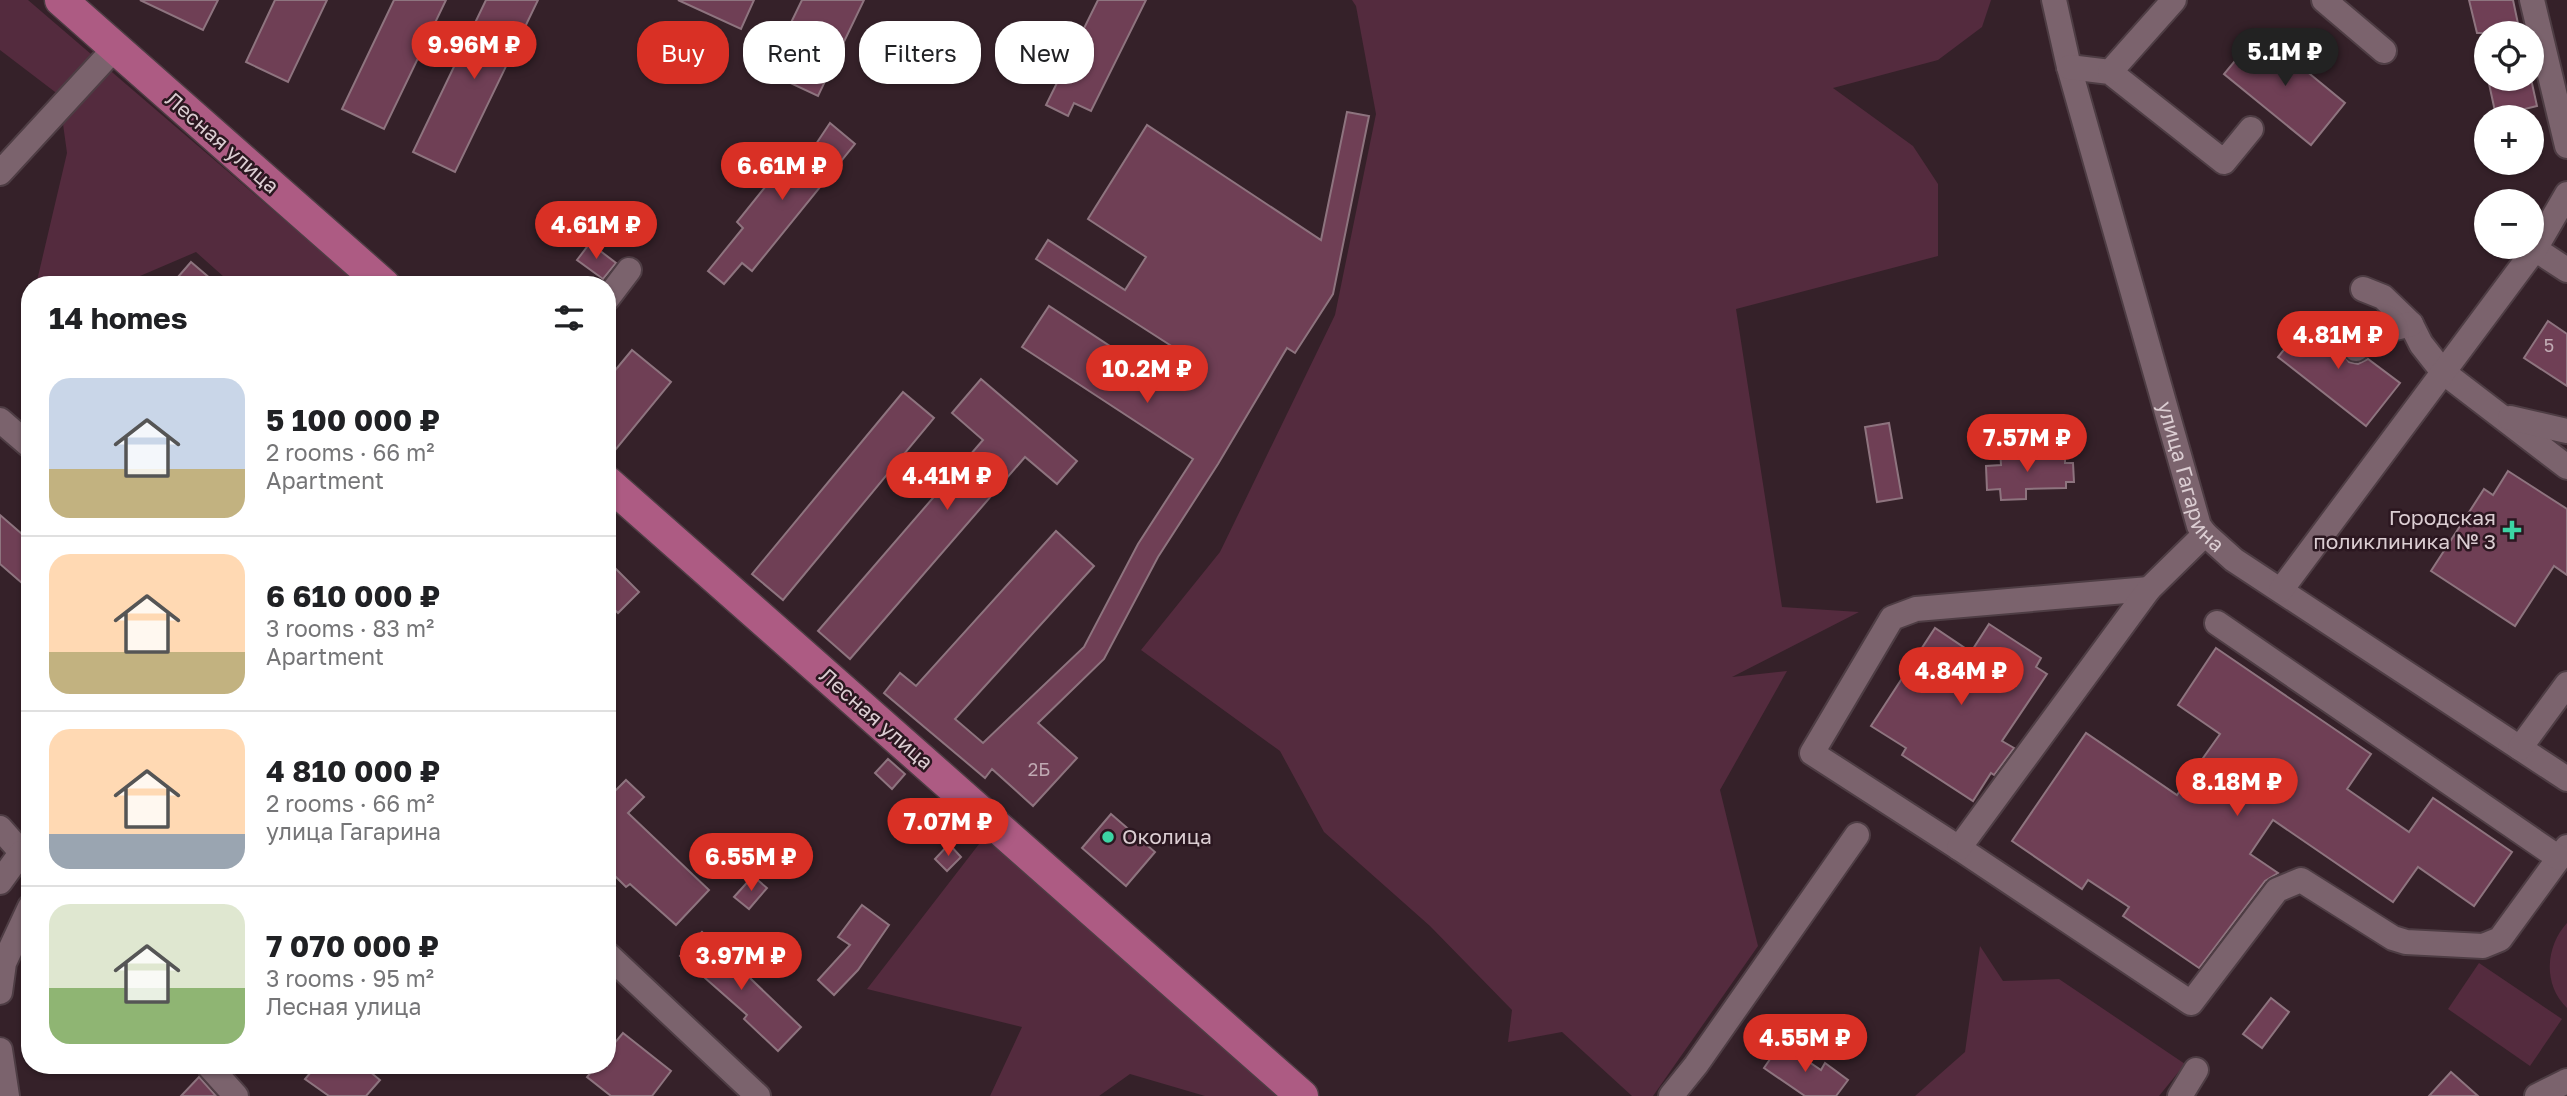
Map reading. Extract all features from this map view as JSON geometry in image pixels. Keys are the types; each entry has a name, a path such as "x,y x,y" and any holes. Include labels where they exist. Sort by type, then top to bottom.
{"main road":[{"name":"Лесная улица","path":"61,0 374,276"},
{"name":"Лесная улица","path":"616,490 1302,1096"}],"street":[{"name":"улица Гагарина","path":"2054,0 2069,67 2199,526 2234,560 2567,779"},
{"path":"2110,72 2174,0"},
{"path":"2324,0 2384,51"},
{"path":"2532,0 2567,146"},
{"path":"0,173 115,48"},
{"path":"2069,67 2110,72 2224,162 2251,129"},
{"path":"2544,234 2567,194"},
{"path":"2544,255 2567,270"},
{"path":"2281,590 2528,259"},
{"path":"616,287 629,270"},
{"path":"2362,289 2383,297 2411,324 2421,344 2443,372 2567,467"},
{"path":"2356,349 2379,332 2411,324"},
{"path":"2501,416 2567,431"},
{"path":"0,420 21,438"},
{"path":"1959,848 2149,589 2205,534"},
{"path":"2149,589 1916,609 1892,618 1812,752 2192,1003 2277,890 2301,880 2393,938 2406,942 2483,946 2500,939 2563,853 2217,623"},
{"path":"2520,748 2567,684"},
{"path":"0,828 21,853"},
{"path":"1671,1096 1696,1065 1857,835"},
{"path":"0,882 21,862"},
{"path":"0,992 4,963 21,926"},
{"path":"616,962 758,1096"},
{"path":"0,1050 7,1096"},
{"path":"2180,1096 2196,1070"},
{"path":"216,1074 236,1096"},
{"path":"2537,1096 2567,1081"}],"shaded area":[{"path":"0,0 28,0 350,276 223,276 196,252 140,276 38,276 67,153 59,95 0,50"},
{"path":"1352,0 1991,0 1982,27 1938,60 1833,88 1913,146 1938,184 1938,256 1736,309 1782,607 1859,612 1732,677 1787,671 1720,790 1758,946 1653,1096 1632,1096 1562,1032 1508,1042 1512,1010 1430,926 1324,832 1280,751 1141,650 1220,552 1335,315 1376,114 1356,6"},
{"path":"986,835 1280,1096 1205,1096 1130,1074 1099,1096 990,1096 1022,1027 867,989"},
{"path":"2567,923 2567,1008 2554,988 2550,966 2554,943"},
{"path":"1980,946 2003,981 2059,979 2185,1064 2159,1096 1915,1096 1965,1052"},
{"path":"2479,963 2562,1019 2530,1066 2448,1009"}],"building":[{"path":"140,0 218,0 203,30"},
{"path":"275,0 327,0 288,82 246,62"},
{"path":"394,0 446,0 384,129 342,109"},
{"path":"486,0 538,0 455,172 413,152"},
{"path":"678,0 754,0 741,29 729,21"},
{"path":"802,0 864,0 845,40 845,21 792,21"},
{"path":"1098,0 1146,0 1091,111 1074,103 1068,116 1046,105 1056,84 1094,84 1094,21 1088,21"},
{"path":"2469,0 2513,0 2517,21 2474,21"},
{"path":"2259,32 2345,103 2311,145 2224,74"},
{"path":"792,84 824,84 818,96"},
{"path":"2491,91 2534,91 2537,105 2494,105"},
{"path":"1347,112 1369,116 1333,294 1295,353 1287,348 1218,464 1158,557 1104,659 1038,723 1077,758 1033,806 992,769 985,778 884,693 900,673 916,686 1056,531 1094,566 955,719 983,743 1084,647 1138,544 1193,459 1022,347 1049,306 1154,375 1173,347 1036,259 1048,240 1125,290 1146,257 1088,219 1147,125 1321,240"},
{"path":"830,123 855,144 752,271 742,263 724,284 708,271 743,228 737,222 798,146 810,153"},
{"path":"590,243 616,263 605,276 599,276 577,260"},
{"path":"191,262 207,276 179,276"},
{"path":"2312,315 2345,340 2341,351 2349,362 2358,364 2368,359 2400,383 2366,426 2278,357"},
{"path":"2548,321 2567,334 2567,386 2524,358"},
{"path":"632,350 671,382 616,449 616,369"},
{"path":"981,379 1077,461 1057,484 1025,457 850,659 818,631 983,440 952,413"},
{"path":"903,392 934,418 783,600 752,574"},
{"path":"1889,423 1902,498 1877,502 1865,427"},
{"path":"2000,447 2026,447 2026,458 2065,457 2065,463 2073,463 2074,482 2066,482 2066,488 2026,489 2026,499 2001,500 2000,489 1987,490 1986,466 2001,465"},
{"name":"Городская поликлиника № 3","path":"2508,471 2567,509 2567,575 2554,566 2515,626 2431,571 2484,489 2493,495"},
{"path":"0,515 21,533 21,582 0,564"},
{"path":"616,569 639,592 618,613 616,611"},
{"path":"1989,624 2041,658 2036,667 2047,674 2002,741 2014,748 1994,775 1991,773 1973,801 1902,755 1906,748 1871,726 1935,628 1971,652"},
{"path":"2216,648 2371,754 2347,789 2409,832 2433,798 2512,852 2474,906 2418,867 2393,902 2273,820 2250,854 2278,873 2265,881 2199,968 2123,916 2129,907 2088,880 2082,889 2012,841 2086,733 2177,795 2220,734 2178,705"},
{"path":"888,759 905,774 892,789 875,773"},
{"path":"626,780 644,797 628,813 709,890 676,925 630,884 626,887 616,877 616,790"},
{"path":"1111,814 1155,852 1126,886 1082,848"},
{"path":"949,844 961,857 947,871 935,859"},
{"path":"753,876 767,888 749,909 734,897"},
{"path":"862,905 889,925 858,970 834,995 818,980 850,945 838,937"},
{"path":"702,932 801,1027 778,1051 744,1019 747,1015 680,956"},
{"path":"2271,998 2289,1012 2262,1048 2243,1034"},
{"path":"623,1033 671,1071 652,1096 611,1096 587,1077 589,1074 616,1074 616,1041"},
{"path":"1781,1043 1821,1070 1825,1063 1848,1080 1836,1096 1805,1096 1764,1068"},
{"path":"2451,1072 2478,1096 2429,1096"},
{"path":"309,1074 373,1074 380,1080 366,1096 329,1096 305,1079"},
{"path":"199,1077 216,1096 181,1096"}],"place":[{"name":"Городская поликлиника № 3","path":"2512,530"},
{"name":"Околица","path":"1108,837"}]}
